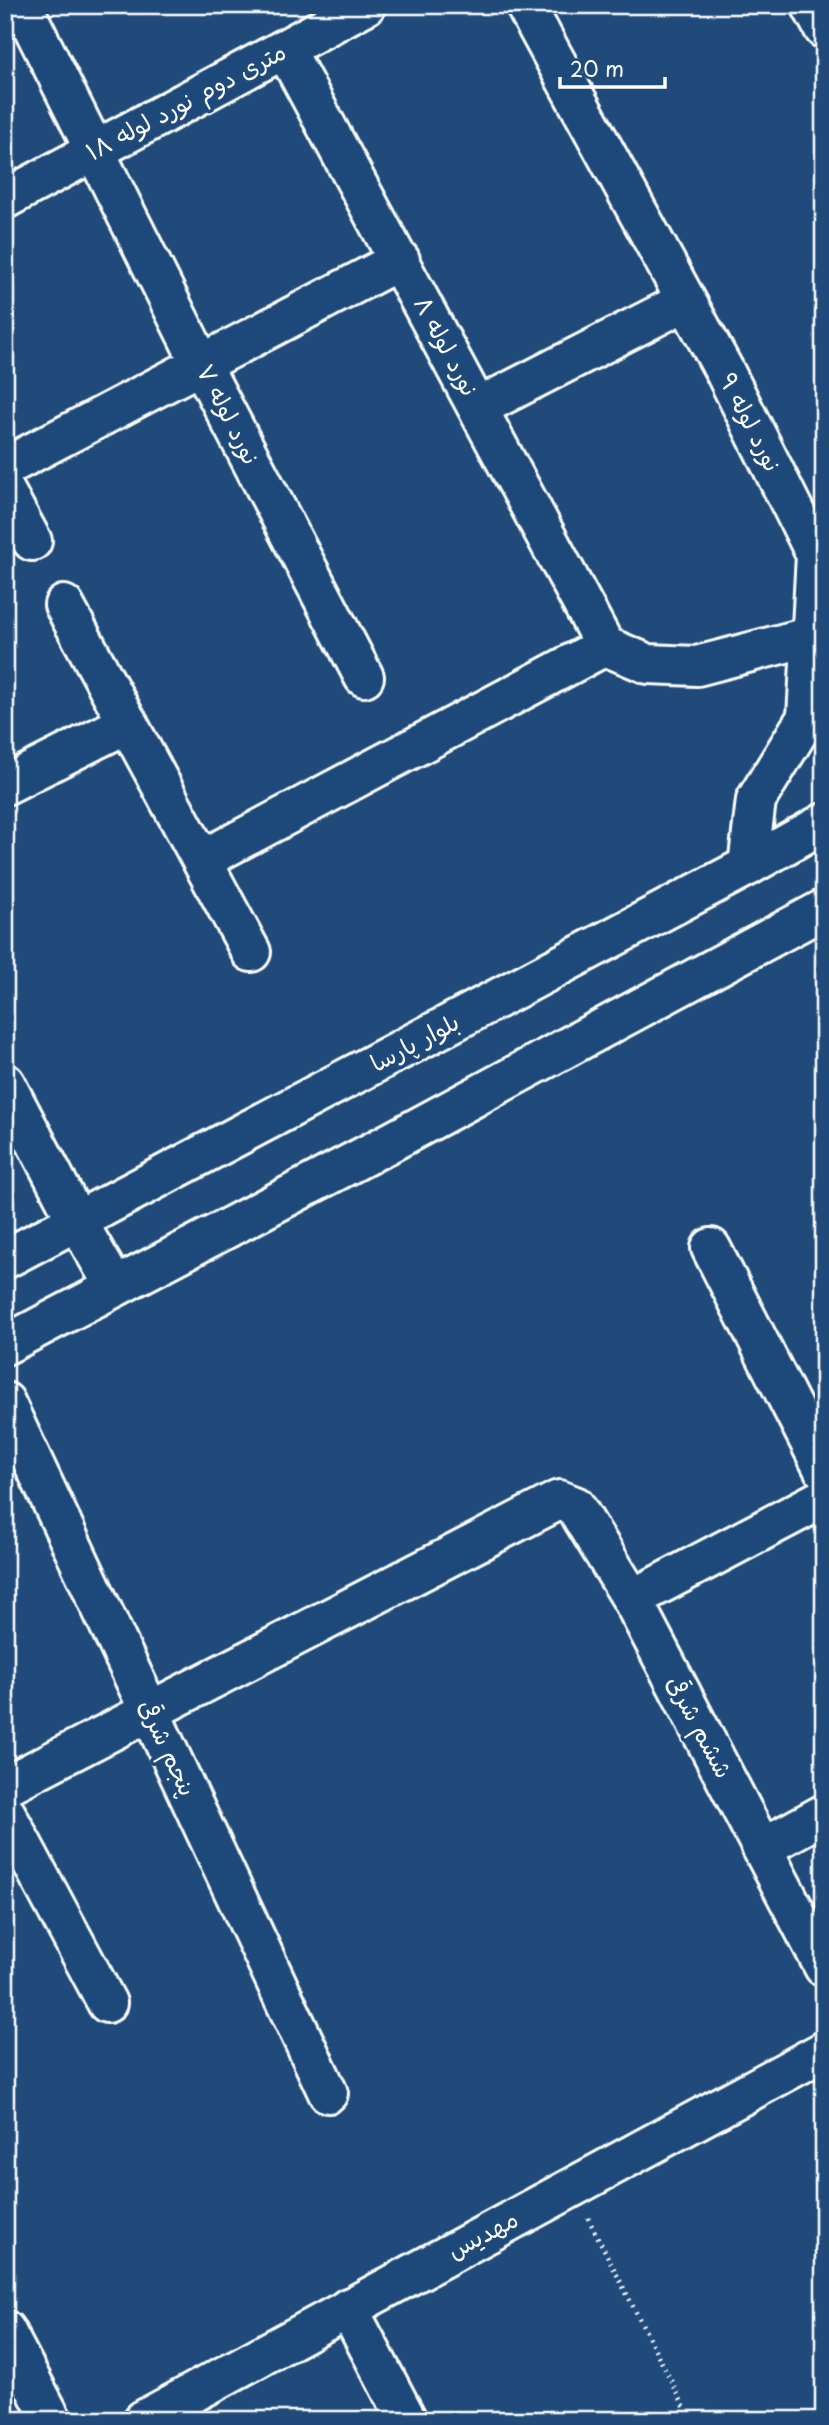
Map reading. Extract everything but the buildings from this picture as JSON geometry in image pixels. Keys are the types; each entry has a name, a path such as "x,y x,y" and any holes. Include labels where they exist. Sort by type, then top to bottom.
{"street":[{"name":"۷ نورد لوله","path":"22,5 201,364 364,677"},
{"name":"۱۸ متری دوم نورد لوله","path":"5,199 366,5"},
{"name":"۹ نورد لوله","path":"526,5 724,372 816,555 807,717 756,800 748,866"},
{"path":"811,5 824,29"},
{"name":"۸ نورد لوله","path":"285,49 605,646"},
{"path":"5,467 400,260"},
{"path":"479,407 685,300"},
{"path":"5,491 32,541"},
{"path":"64,605 251,952"},
{"path":"202,860 605,646 648,664 697,666 812,636"},
{"path":"5,785 128,723"},
{"name":"بلوار پارسا","path":"5,1259 748,866 824,823"},
{"path":"5,1345 378,1149 824,909"},
{"path":"5,1083 77,1221 115,1287"},
{"path":"711,1248 824,1470"},
{"name":"پنجم شرقی","path":"5,1402 328,2093"},
{"path":"632,1599 824,1498"},
{"name":"ششم شرقی","path":"149,1710 559,1500 575,1506 632,1599 824,1967"},
{"path":"5,1786 149,1710"},
{"path":"5,1812 107,2003"},
{"path":"762,1848 824,1814"},
{"name":"مهدیس","path":"145,2419 824,2051"},
{"path":"348,2308 407,2420"},
{"path":"5,2330 52,2420"}],"path":[{"path":"572,2187 691,2420"}]}
